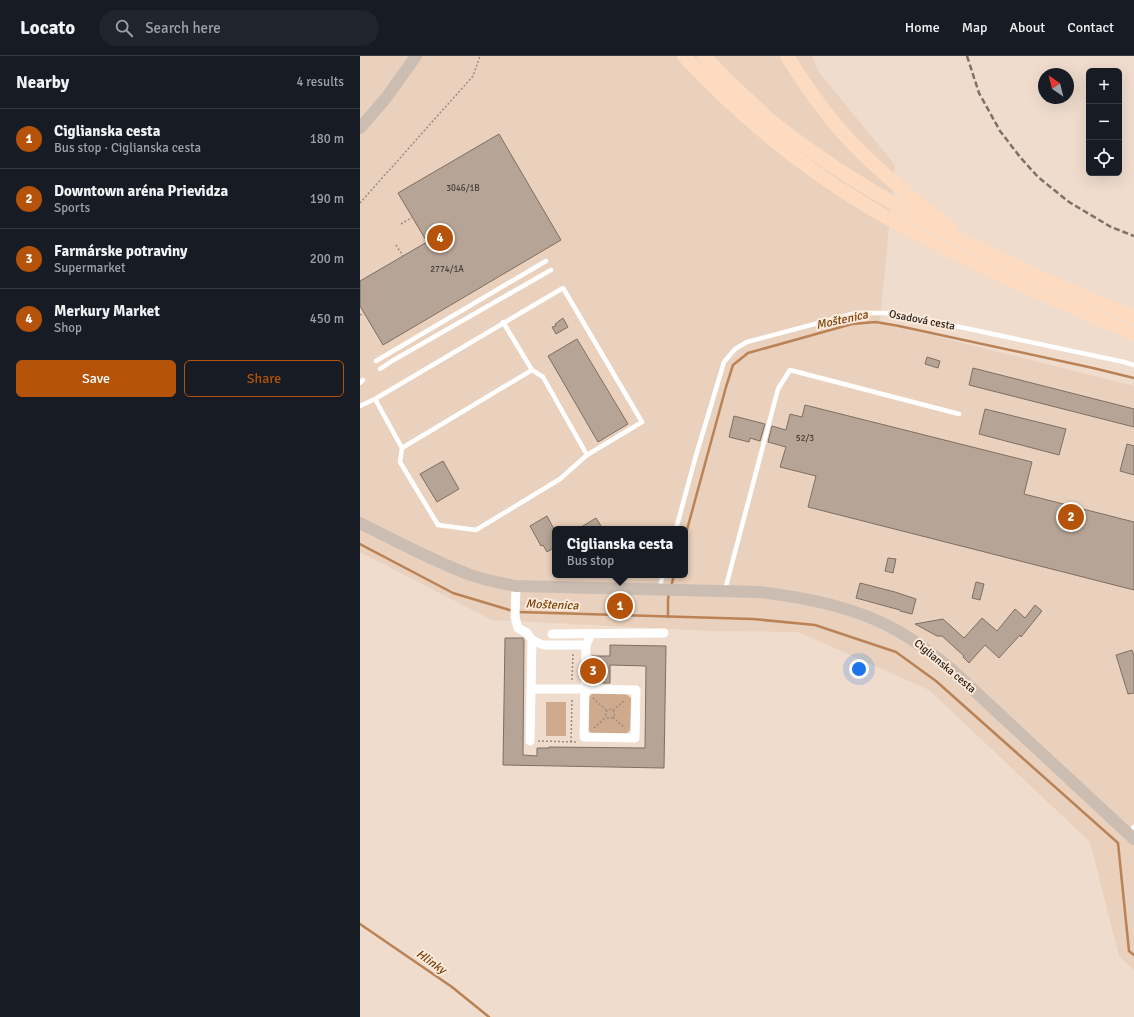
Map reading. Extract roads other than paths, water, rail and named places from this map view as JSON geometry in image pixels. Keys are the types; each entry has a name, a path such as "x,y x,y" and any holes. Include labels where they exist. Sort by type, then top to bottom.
{"main road":[{"path":"684,56 730,102 766,134 863,204 948,250 1044,295 1134,334"},
{"path":"704,56 738,91 774,124 835,169 930,225 969,245 1014,266 1134,317"},
{"path":"787,56 808,89 834,122 861,152 969,245"}],"street":[{"path":"360,128 386,98 416,56"},
{"name":"Ciglianska cesta","path":"360,523 433,560 469,575 516,586 760,592 826,603 877,620 913,639 932,652 1132,833"},
{"path":"516,586 515,617 518,628 526,633 532,640 543,645 586,645"},
{"path":"552,634 664,633"},
{"path":"531,689 585,689 636,690 635,738 584,737 585,689 586,645 591,634"},
{"path":"530,741 532,640"}],"lane":[{"path":"376,361 546,261"},
{"path":"380,368 551,270"},
{"path":"360,406 562,288 642,422 587,455 560,479 476,530 438,525 400,462 402,448 374,399"},
{"name":"Osadová cesta","path":"677,526 724,362 735,349 747,342 856,313 885,313 932,321 1134,365"},
{"path":"503,322 532,370 543,376 587,455"},
{"path":"402,448 532,370"},
{"path":"725,590 778,389 790,370 959,414"},
{"path":"664,578 667,589"}],"waterway":[{"name":"Moštenica","path":"688,526 733,365 748,353 852,324 876,322 1134,378"},
{"name":"Moštenica","path":"360,544 453,593 513,611"},
{"name":"Moštenica","path":"671,587 673,578"},
{"name":"Moštenica","path":"668,617 669,594"},
{"path":"518,612 753,619 815,625 896,652 936,681 1118,843 1129,951 1134,955"},
{"name":"Hlinky","path":"360,924 452,987 489,1017"}],"railway":[{"path":"967,56 979,93 1000,131 1038,177 1069,202 1111,227 1134,236"}],"place":[{"name":"Merkury Market","path":"440,238"},
{"name":"Downtown aréna Prievidza","path":"1071,517"},
{"name":"Ciglianska cesta","path":"620,606"},
{"name":"Farmárske potraviny","path":"593,671"}]}
